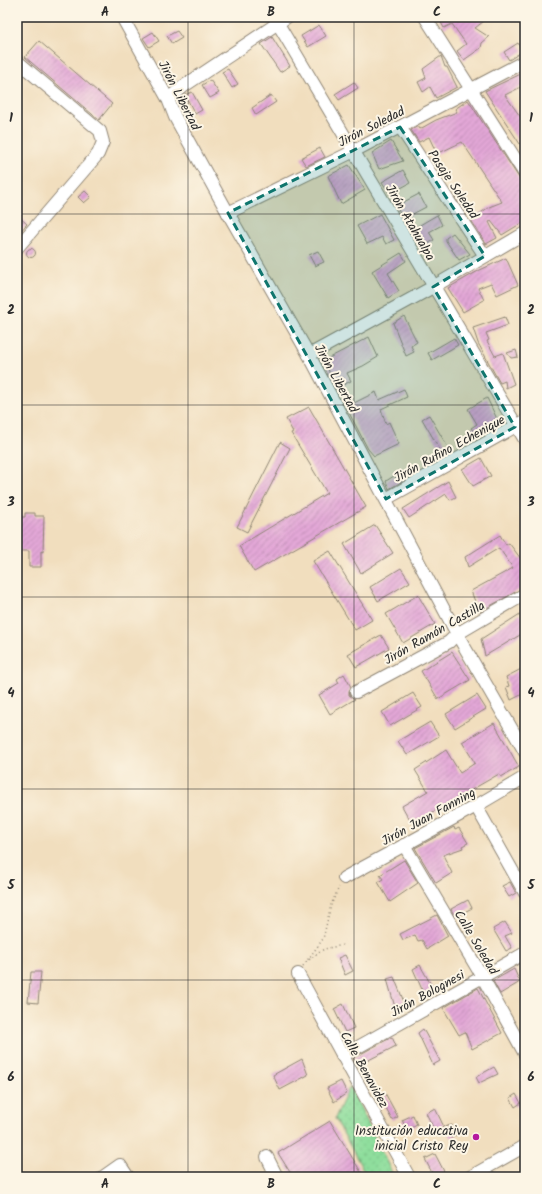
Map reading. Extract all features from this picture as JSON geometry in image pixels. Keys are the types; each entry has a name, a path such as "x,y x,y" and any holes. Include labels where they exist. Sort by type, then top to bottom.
{"street":[{"name":"Jirón Libertad","path":"122,17 168,99 175,117 228,214 309,355 457,634 525,752"},
{"path":"425,17 525,174"},
{"path":"168,99 184,86 280,19"},
{"name":"Jirón Atahualpa","path":"280,19 433,287 520,424 525,440"},
{"path":"17,61 100,132 103,142 98,154 19,243"},
{"name":"Jirón Soledad","path":"228,214 354,151 525,61"},
{"name":"Pasaje Soledad","path":"400,127 485,256"},
{"path":"309,355 433,287 525,233"},
{"name":"Jirón Rufino Echenique","path":"386,499 520,424"},
{"name":"Jirón Ramón Castilla","path":"356,692 450,642 457,634 525,594"},
{"name":"Jirón Juan Fanning","path":"344,878 476,806 525,777"},
{"path":"476,806 525,893"},
{"name":"Calle Soledad","path":"404,846 483,978 525,1054"},
{"name":"Jirón Bolognesi","path":"342,1056 525,953"},
{"name":"Calle Benavidez","path":"298,974 409,1177"},
{"path":"470,1177 525,1146"},
{"path":"267,1157 277,1177"},
{"path":"103,1177 120,1165 128,1177"}],"path":[{"path":"298,974 323,939 331,905 344,878"},
{"path":"305,963 324,949 343,945"}],"highlighted area":[{"path":"400,127 485,256 433,287 515,427 386,499 228,213"}],"green space":[{"path":"350,1086 394,1177 367,1177 335,1118"}],"building":[{"path":"438,17 481,17 484,21 475,28 489,37 482,43 481,48 464,60 457,51 466,44 452,24 444,28"},
{"path":"319,25 326,36 308,47 301,36"},
{"path":"177,31 182,38 172,44 167,36"},
{"path":"153,32 159,41 149,47 143,38"},
{"path":"272,37 290,66 280,72 261,44"},
{"path":"39,41 112,104 99,120 25,57"},
{"path":"518,43 523,51 509,60 504,52"},
{"path":"441,56 445,67 447,67 457,87 436,98 430,87 423,92 418,82 426,78 423,69"},
{"path":"228,69 238,84 232,88 222,72"},
{"path":"525,72 525,85 505,95 522,119 525,117 525,140 520,144 485,91"},
{"path":"210,80 219,93 210,98 202,85"},
{"path":"354,82 358,88 339,100 335,94"},
{"path":"192,92 202,110 195,114 185,95"},
{"path":"271,95 276,102 256,115 252,108"},
{"path":"468,100 525,187 525,221 502,235 491,221 489,222 497,238 486,244 471,220 489,207 502,202 462,142 437,154 429,137 419,142 411,130 418,126 420,129 436,120 457,112 455,109"},
{"path":"391,141 403,161 379,169 372,153"},
{"path":"320,148 325,157 306,166 301,158"},
{"path":"349,165 365,190 341,204 328,176"},
{"path":"403,170 410,183 390,194 382,182"},
{"path":"85,191 91,197 84,203 78,197"},
{"path":"462,193 470,207 464,211 455,197"},
{"path":"419,194 426,207 403,219 396,206"},
{"path":"380,214 394,240 386,244 382,237 367,244 357,226"},
{"path":"17,215 27,224 17,235"},
{"path":"437,215 442,225 429,232 434,240 421,248 413,229"},
{"path":"453,233 470,254 459,260 446,241 446,238"},
{"path":"29,249 33,249 35,253 33,257 29,257 27,255 27,251"},
{"path":"318,251 324,262 315,266 309,255"},
{"path":"401,253 406,261 388,273 399,291 388,298 372,271"},
{"path":"506,258 518,285 497,295 491,283 478,288 484,300 463,312 448,288 480,270"},
{"path":"404,316 417,342 411,346 414,352 406,356 393,323"},
{"path":"505,317 508,325 486,333 489,340 487,341 495,356 503,353 514,384 506,388 505,381 500,383 496,376 478,343 473,328"},
{"path":"369,337 378,357 347,373 351,381 335,389 325,360"},
{"path":"454,338 458,345 432,360 428,353"},
{"path":"516,350 518,357 511,358 507,353"},
{"path":"404,389 407,397 381,409 386,424 389,422 399,444 374,456 368,449 346,407 376,392 379,400"},
{"path":"487,398 498,421 476,434 471,428 477,424 468,409"},
{"path":"309,407 366,507 254,572 239,546 327,493 291,433 293,432 286,419"},
{"path":"429,415 450,451 443,455 422,419"},
{"path":"280,442 290,448 247,532 237,527"},
{"path":"481,458 491,476 473,486 462,469"},
{"path":"405,470 410,477 389,489 386,481 394,476 396,478"},
{"path":"448,481 456,497 450,500 446,494 409,518 403,509"},
{"path":"25,513 35,513 35,516 44,516 41,567 29,567 29,551 17,551 17,517 25,517"},
{"path":"375,525 393,553 361,573 344,544"},
{"path":"500,535 506,545 509,543 521,559 525,556 525,587 479,612 471,591 513,568 499,548 468,567 465,557"},
{"path":"330,551 372,620 355,630 313,561"},
{"path":"401,568 410,582 378,601 370,587"},
{"path":"418,595 435,624 403,643 386,614"},
{"path":"520,614 525,620 525,632 485,656 481,639"},
{"path":"381,635 389,648 356,667 348,654"},
{"path":"452,652 470,680 438,699 421,671"},
{"path":"525,667 525,693 511,700 506,687 509,686 506,677"},
{"path":"344,674 351,687 349,695 355,699 330,714 319,695 339,683 337,679"},
{"path":"413,693 422,707 390,726 382,712"},
{"path":"477,695 486,709 455,728 446,714"},
{"path":"430,722 439,736 407,755 398,741"},
{"path":"494,723 519,767 501,777 499,774 412,824 402,806 428,791 415,770 446,750 460,773 475,763 462,742"},
{"path":"454,827 455,830 459,828 468,843 462,846 463,848 443,855 452,873 436,883 415,848"},
{"path":"404,860 418,883 390,902 378,882 383,879 380,875"},
{"path":"510,882 516,893 509,897 502,886"},
{"path":"468,900 472,908 455,917 451,909"},
{"path":"437,915 448,936 427,949 422,940 418,941 415,935 403,940 400,934"},
{"path":"505,922 512,933 505,936 512,948 506,951 493,929"},
{"path":"345,955 353,971 345,975 338,958"},
{"path":"420,965 434,990 424,994 413,969"},
{"path":"514,969 520,982 500,994 493,981"},
{"path":"31,972 41,972 38,1003 28,1002"},
{"path":"394,977 406,1007 396,1011 387,979"},
{"path":"478,988 502,1033 472,1049 465,1032 459,1035 443,1008"},
{"path":"343,1004 354,1028 345,1032 334,1009"},
{"path":"423,1029 440,1061 433,1065 418,1033"},
{"path":"392,1037 396,1046 357,1066 353,1058"},
{"path":"302,1059 308,1075 280,1090 273,1075"},
{"path":"494,1067 498,1074 479,1083 476,1077"},
{"path":"341,1081 347,1093 334,1102 327,1088"},
{"path":"385,1093 398,1117 392,1120 379,1096"},
{"path":"516,1094 521,1103 515,1107 510,1098"},
{"path":"435,1108 444,1127 435,1131 426,1113"},
{"path":"413,1115 417,1125 407,1130 402,1120"},
{"path":"330,1121 364,1177 293,1177 278,1153"},
{"path":"452,1125 457,1135 451,1138 444,1127"},
{"path":"435,1154 447,1177 434,1177 425,1159"}],"place":[{"name":"Institución educativa inicial Cristo Rey","path":"476,1137"}]}
